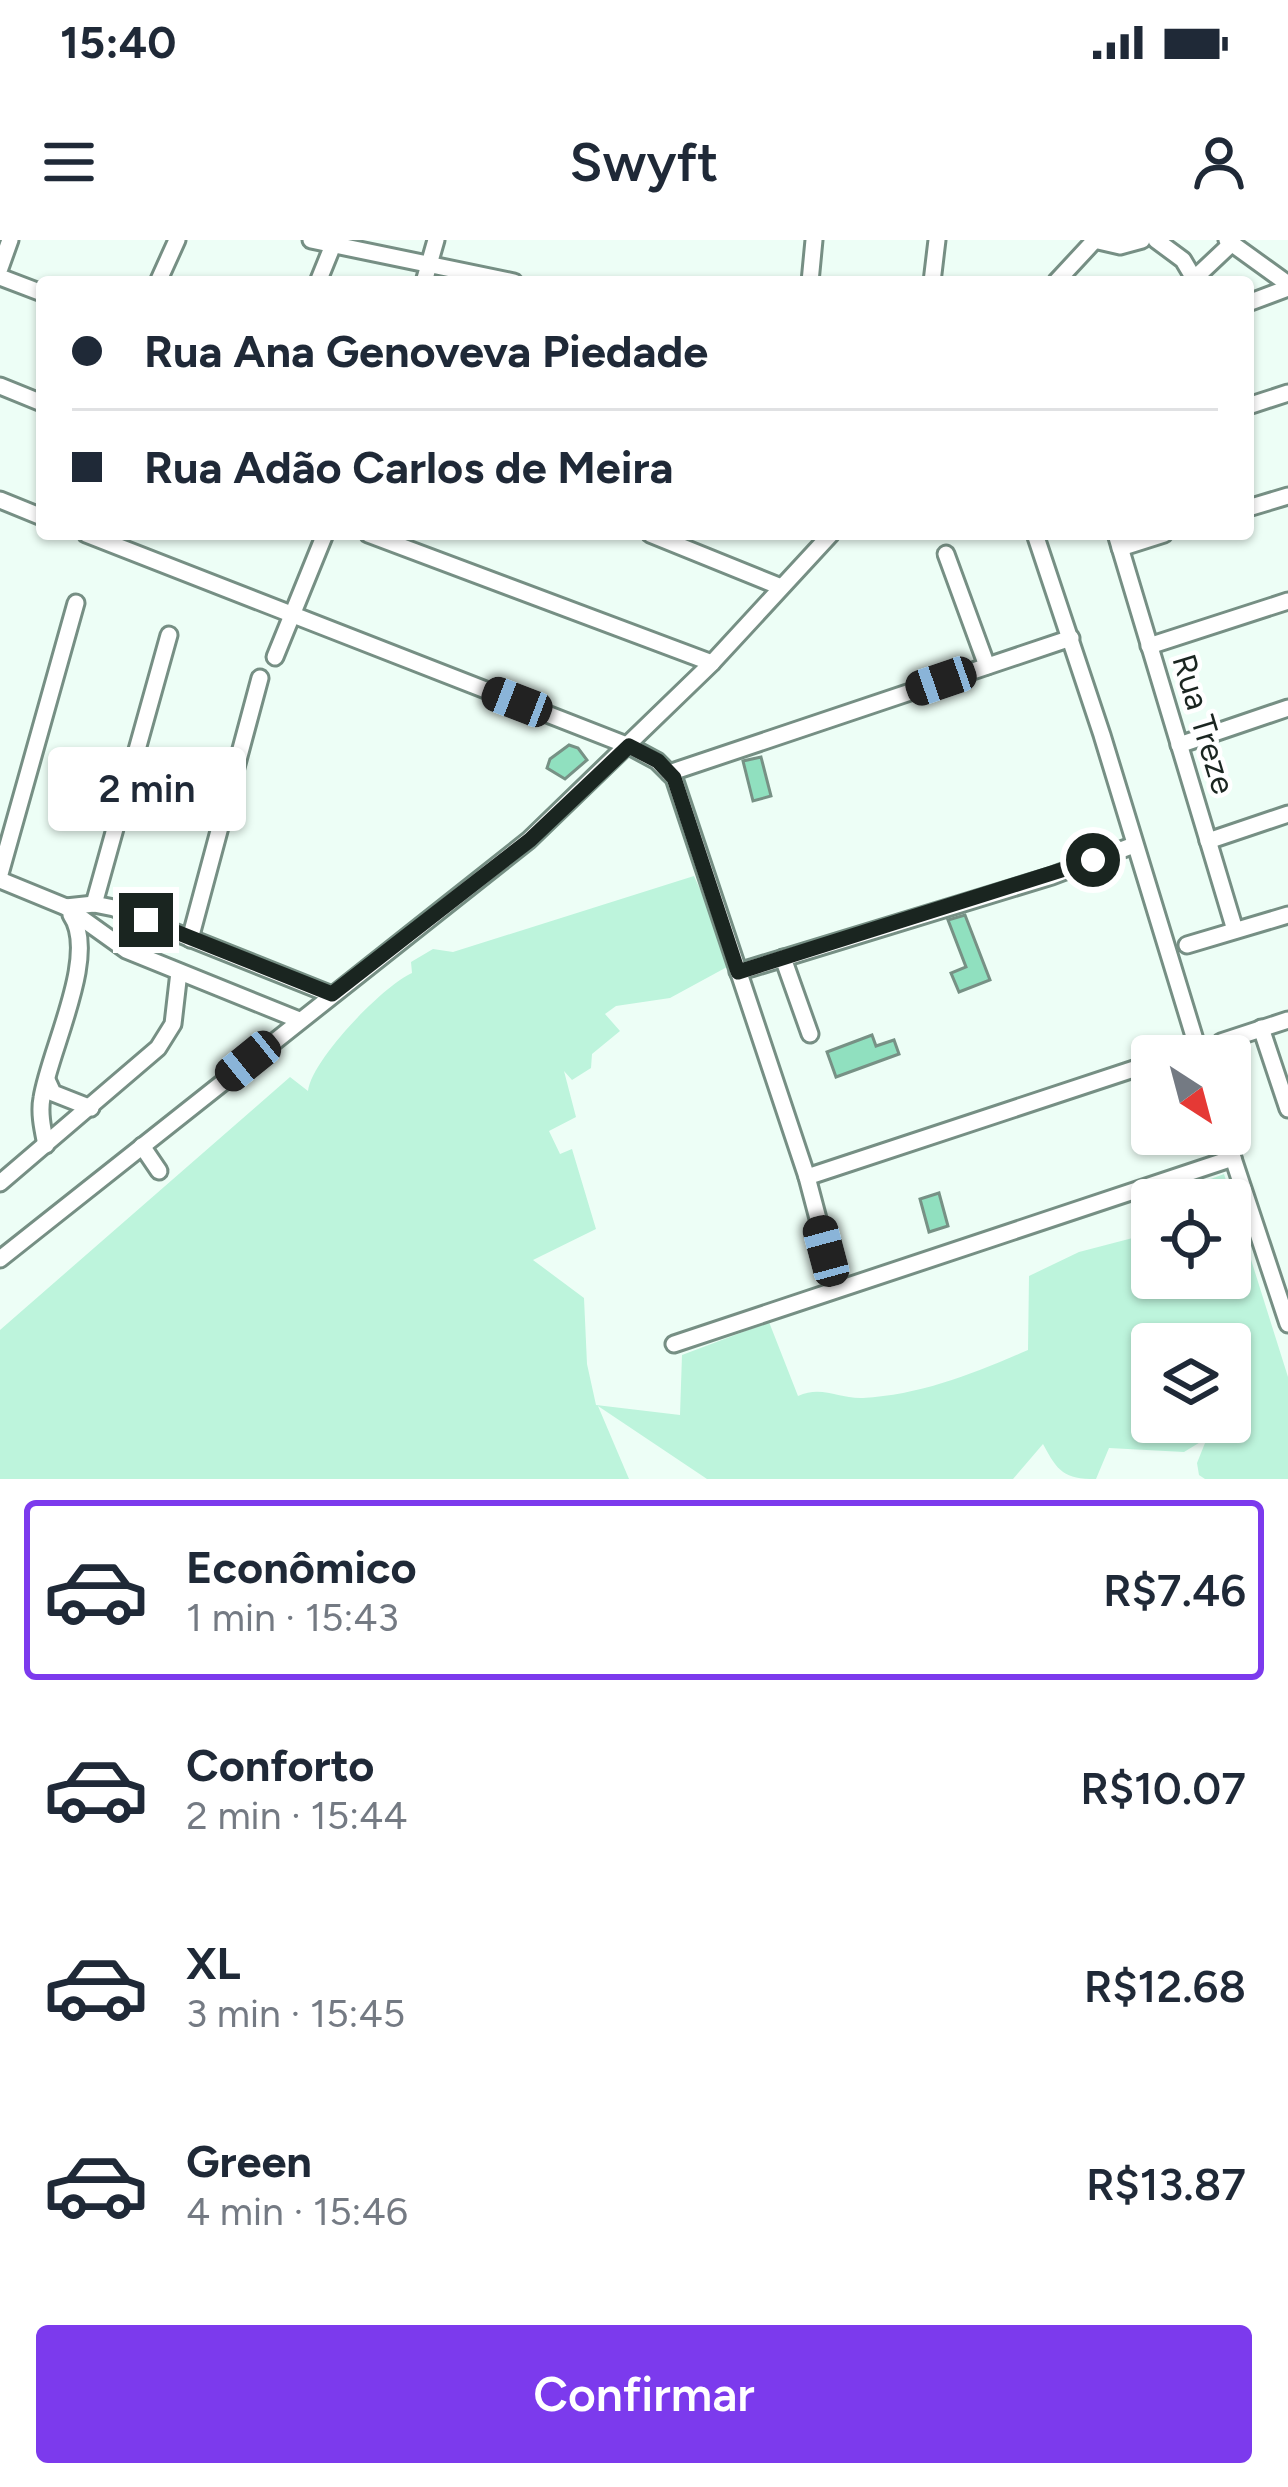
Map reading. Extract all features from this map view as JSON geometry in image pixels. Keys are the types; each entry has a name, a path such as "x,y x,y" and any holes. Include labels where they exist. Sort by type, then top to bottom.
{"street":[{"path":"10,240 0,273 36,290"},
{"path":"161,276 177,240"},
{"path":"311,240 427,274 436,240"},
{"path":"810,276 814,240"},
{"path":"933,276 937,240"},
{"path":"1062,276 1095,240 1120,246 1142,240"},
{"path":"1156,240 1193,276"},
{"path":"1199,276 1229,242 1288,286"},
{"path":"320,276 333,245"},
{"path":"1253,276 1255,261"},
{"path":"1254,300 1288,286"},
{"path":"0,386 36,401"},
{"path":"1254,404 1288,393"},
{"path":"1254,506 1288,496"},
{"path":"0,500 36,515"},
{"path":"101,540 629,746 671,776 807,1177 836,1288"},
{"path":"275,657 323,540"},
{"path":"384,540 712,663"},
{"path":"665,540 782,587"},
{"path":"0,1259 530,840 712,663 825,540"},
{"path":"1037,540 1193,1035"},
{"name":"Rua Treze","path":"1118,541 1234,931"},
{"path":"946,554 987,666"},
{"path":"1149,646 1288,601"},
{"path":"76,603 0,877 66,908 111,940 299,1020"},
{"path":"94,904 169,635"},
{"path":"671,776 1070,638"},
{"path":"190,939 260,678"},
{"path":"1179,745 1288,708"},
{"path":"1208,841 1288,814"},
{"path":"738,972 1052,876 1134,845"},
{"path":"66,908 94,904 332,994"},
{"path":"46,1145 41,1100 79,963 81,933 66,908"},
{"path":"1187,945 1288,915"},
{"path":"79,963 94,945 111,940"},
{"path":"783,958 810,1034"},
{"path":"0,1183 138,1069 166,1036 179,972"},
{"path":"1241,1035 1288,1020"},
{"path":"1261,1028 1288,1109"},
{"path":"807,1177 1131,1070"},
{"path":"46,1080 53,1093 91,1108"},
{"path":"142,1146 159,1172"},
{"path":"1232,1155 1288,1324"},
{"path":"674,1344 1233,1158"}],"green space":[{"path":"694,876 714,920 727,967 670,998 616,1006 605,1014 620,1031 592,1054 591,1068 572,1080 564,1071 576,1117 549,1131 560,1154 572,1149 596,1229 533,1260 584,1298 587,1364 596,1405 680,1415 682,1355 769,1322 798,1396 823,1392 854,1398 927,1388 1028,1350 1029,1276 1079,1252 1131,1238 1131,1299 1251,1299 1251,1260 1288,1377 1288,1479 1205,1479 1199,1475 1197,1463 1205,1443 1251,1443 1251,1323 1131,1323 1131,1443 1199,1443 1184,1452 1109,1448 1096,1479 1063,1472 1043,1444 1013,1479 707,1479 598,1406 629,1479 0,1479 0,1330 290,1077 308,1091 335,1043 384,992 412,973 411,962 433,949 453,952"}],"building":[{"path":"569,745 587,760 565,779 547,768 550,759"},
{"path":"761,757 771,796 753,801 743,761"},
{"path":"965,915 990,980 959,992 951,973 966,967 948,920"},
{"path":"872,1035 876,1046 894,1040 899,1054 836,1077 827,1052"},
{"path":"939,1193 948,1226 929,1232 920,1199"}],"route":[{"path":"146,920 332,994 530,840 629,746 658,761 674,778 738,972 1093,860"}]}
